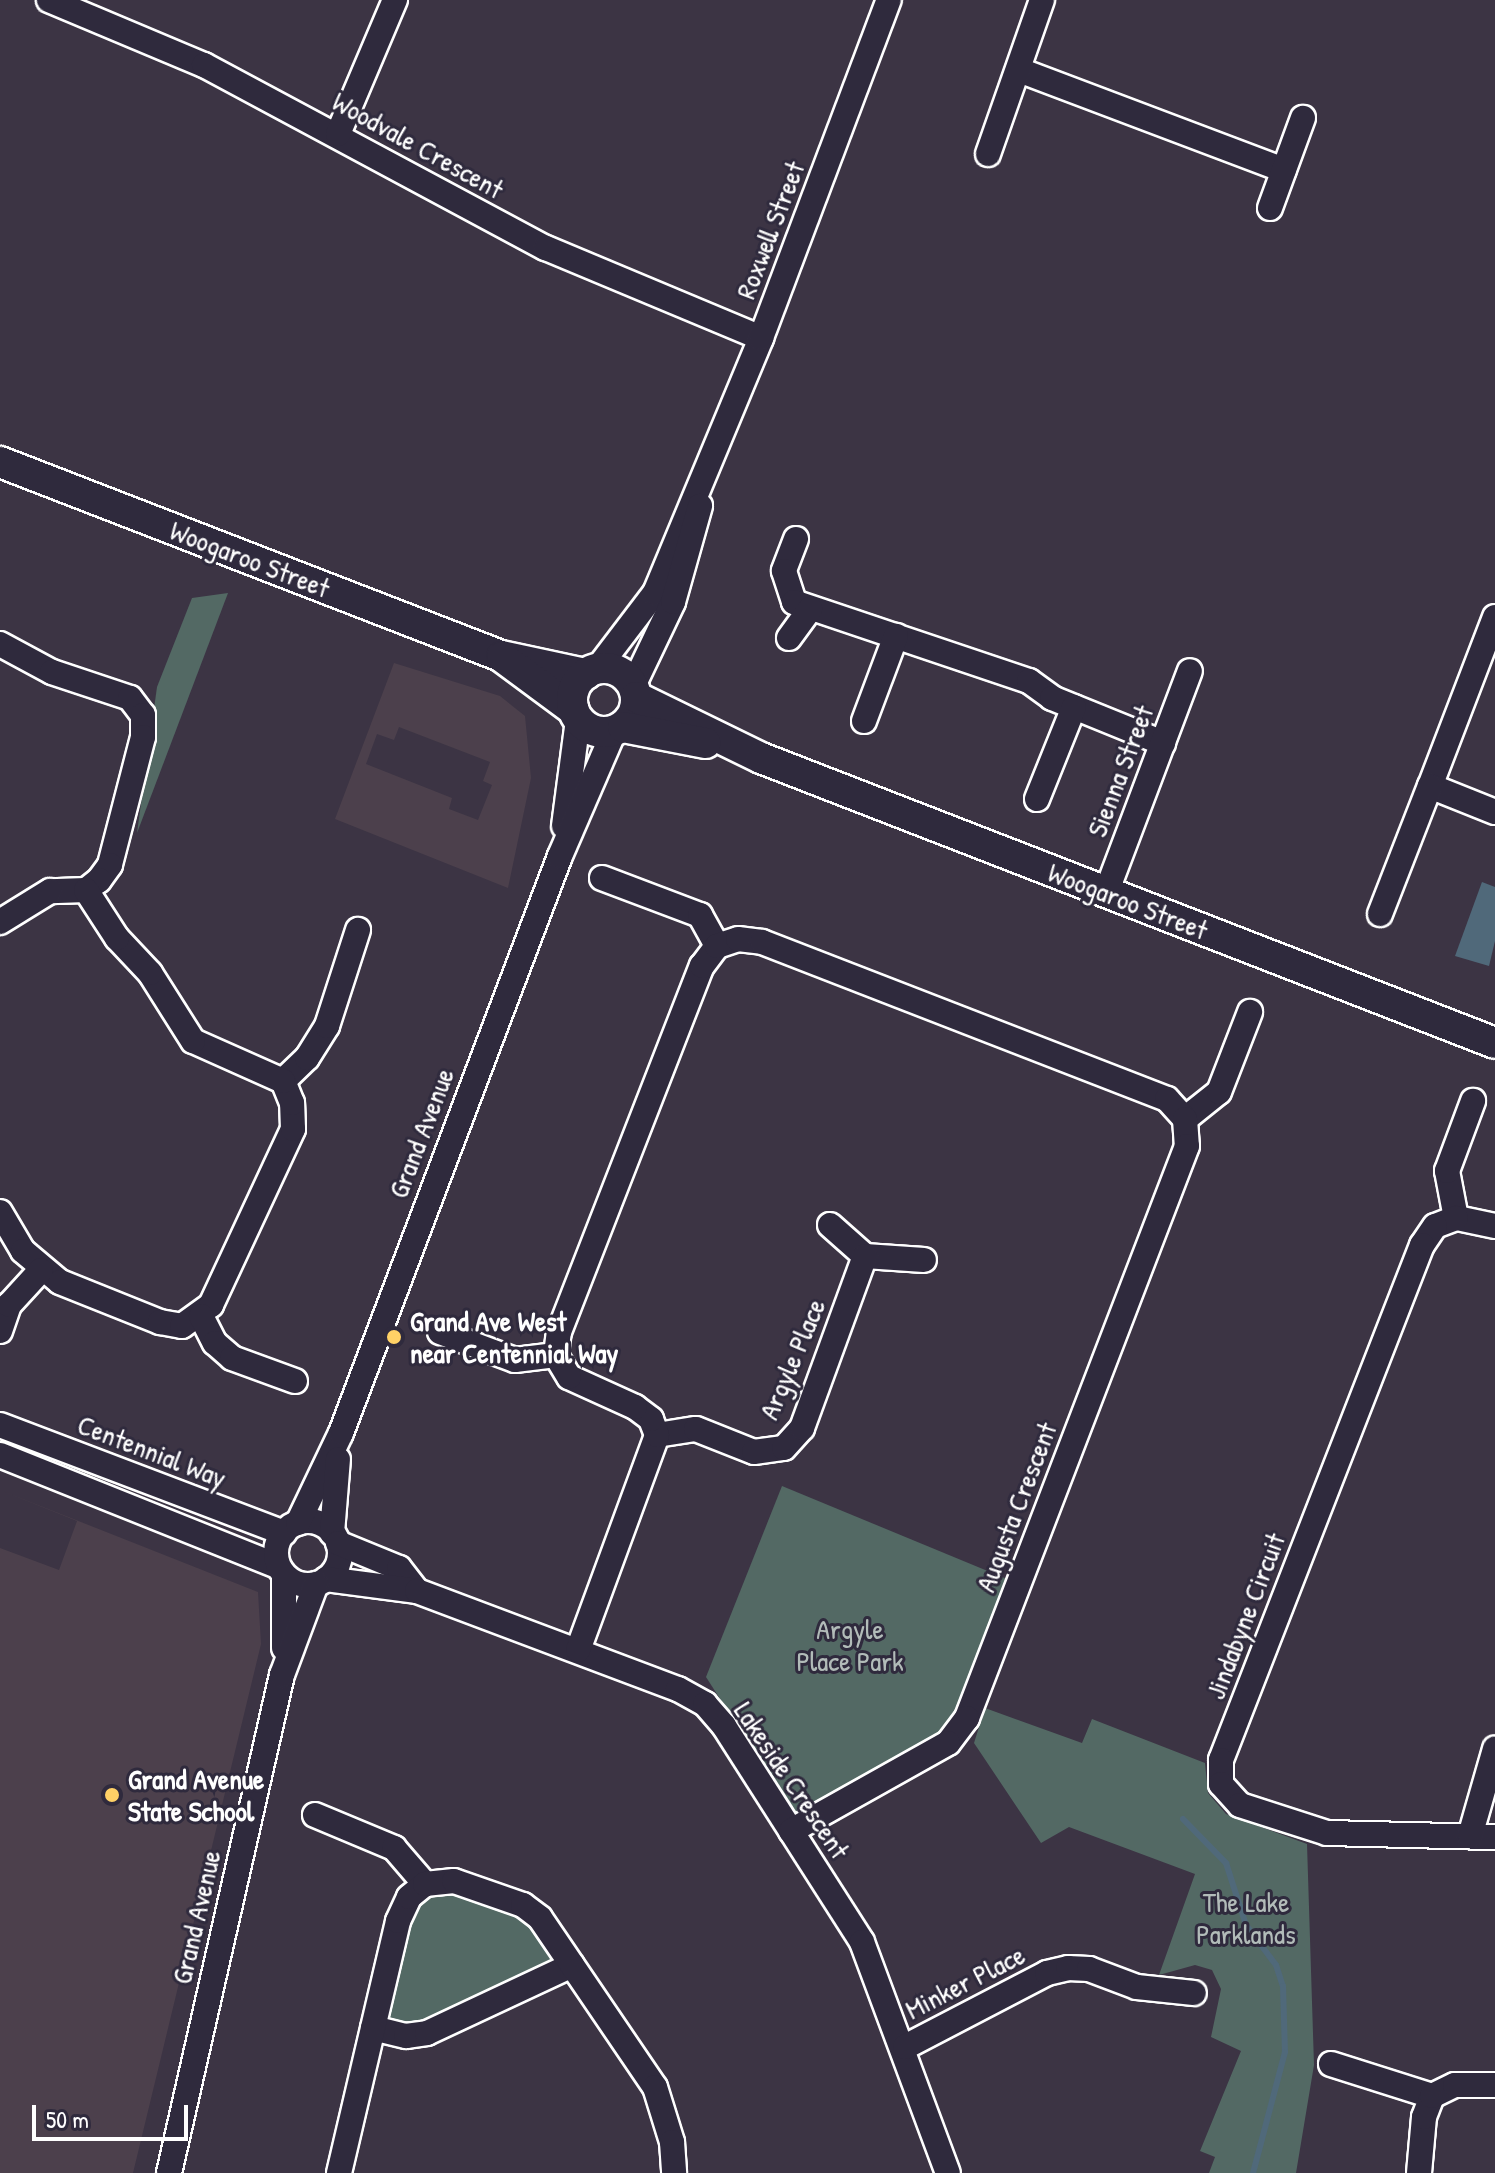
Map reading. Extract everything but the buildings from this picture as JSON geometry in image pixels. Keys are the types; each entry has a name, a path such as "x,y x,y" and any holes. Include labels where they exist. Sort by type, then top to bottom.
{"main road":[{"name":"Woogaroo Street","path":"0,462 501,656 592,672 618,671 635,692 761,758 1495,1043"},
{"name":"Woogaroo Street","path":"501,656 594,731 618,729 761,758"},
{"path":"576,714 575,690 592,672"},
{"path":"618,729 635,692"}],"street":[{"name":"Woodvale Crescent","path":"49,0 204,65 546,248 761,338"},
{"path":"338,134 395,0"},
{"name":"Roxwell Street","path":"592,672 655,593 761,338 889,0"},
{"path":"988,154 1042,0"},
{"path":"1019,70 1284,170"},
{"path":"1270,208 1303,118"},
{"name":"Roxwell Street","path":"635,692 684,572 704,480"},
{"path":"796,539 784,571 785,587 794,602 1029,681 1074,707 1163,743"},
{"path":"789,638 810,609"},
{"path":"1380,914 1495,617"},
{"path":"864,721 896,636"},
{"path":"0,644 52,672 130,698 143,715 135,774 110,865 86,890 50,891 0,922"},
{"name":"Sienna Street","path":"1106,893 1190,671"},
{"path":"1037,799 1074,707"},
{"name":"Grand Avenue","path":"560,856 576,714"},
{"name":"Grand Avenue","path":"282,1675 281,1570 276,1554 341,1433 560,856 618,729"},
{"path":"1430,786 1495,812"},
{"path":"602,878 700,915 717,946"},
{"path":"0,1212 41,1270 160,1322 182,1326 201,1316 211,1305 293,1129 292,1103 283,1081 193,1041 150,973 117,938 86,890"},
{"path":"283,1081 307,1058 327,1026 358,930"},
{"path":"578,1650 657,1435 651,1419 635,1407 569,1377 556,1355 559,1332 702,966 717,946 738,939 762,942 1167,1099 1185,1119 1219,1092 1250,1012"},
{"path":"1473,1101 1447,1171 1456,1218 1495,1226"},
{"name":"Augusta Crescent","path":"791,1831 948,1743 967,1718 1187,1146 1185,1119"},
{"name":"Jindabyne Circuit","path":"1456,1218 1435,1226 1422,1245 1221,1760 1221,1784 1240,1805 1327,1833 1495,1837"},
{"path":"830,1225 865,1256 924,1260"},
{"name":"Argyle Place","path":"657,1435 696,1429 754,1452 784,1448 802,1428 865,1256"},
{"path":"0,1331 9,1305 41,1270"},
{"path":"201,1316 215,1343 232,1358 295,1381"},
{"path":"440,1332 515,1360 556,1355"},
{"name":"Centennial Way","path":"0,1425 291,1528"},
{"name":"Grand Avenue","path":"169,2173 282,1675 321,1582 338,1563 335,1538 341,1433"},
{"name":"Centennial Way","path":"0,1455 281,1570"},
{"path":"291,1528 317,1523 335,1538"},
{"name":"Lakeside Crescent","path":"335,1538 399,1568 417,1591"},
{"path":"281,1570 305,1585 321,1582"},
{"name":"Lakeside Crescent","path":"321,1582 417,1591 578,1650 705,1704 862,1942 905,2047 948,2173"},
{"path":"1470,1836 1495,1749"},
{"path":"315,1815 394,1848 425,1884"},
{"path":"339,2173 398,1921 409,1897 425,1884 454,1881 523,1905 540,1918 655,2087 672,2142 674,2173"},
{"path":"373,2028 406,2036 427,2033 572,1965"},
{"name":"Minker Place","path":"905,2047 1047,1973 1068,1968 1089,1969 1137,1987 1194,1993"},
{"path":"1331,2064 1432,2096 1455,2085 1495,2085"},
{"path":"1419,2173 1424,2117 1432,2096"}],"shaded area":[{"path":"394,663 500,696 525,716 531,778 508,888 335,819","holes":["399,727 490,762 483,781 492,785 478,820 449,809 452,798 366,764 377,734 394,740"]},
{"name":"Grand Avenue State School","path":"0,1490 258,1592 261,1644 133,2173 0,2173 0,1548 59,1570 77,1521"}],"green space":[{"path":"228,593 137,833 157,687 192,598"},
{"name":"Argyle Place Park","path":"782,1486 1007,1579 949,1727 795,1816 706,1677"},
{"name":"The Lake Parklands","path":"985,1708 1082,1743 1092,1719 1205,1763 1208,1793 1226,1814 1307,1844 1314,2065 1296,2173 1209,2173 1215,2157 1200,2151 1241,2051 1211,2037 1221,1989 1212,1970 1195,1965 1159,1975 1195,1874 1069,1827 1041,1843 974,1743"},
{"path":"425,1884 523,1905 572,1965 427,2033 373,2028 398,1921"}],"water":[{"path":"1482,882 1495,887 1495,941 1489,966 1455,956"}],"waterway":[{"path":"1183,1819 1226,1863 1246,1925 1276,1965 1283,1986 1285,2052 1253,2173"}],"place":[{"name":"Grand Ave West near Centennial Way","path":"394,1337"},
{"name":"Grand Avenue State School","path":"112,1795"}]}
